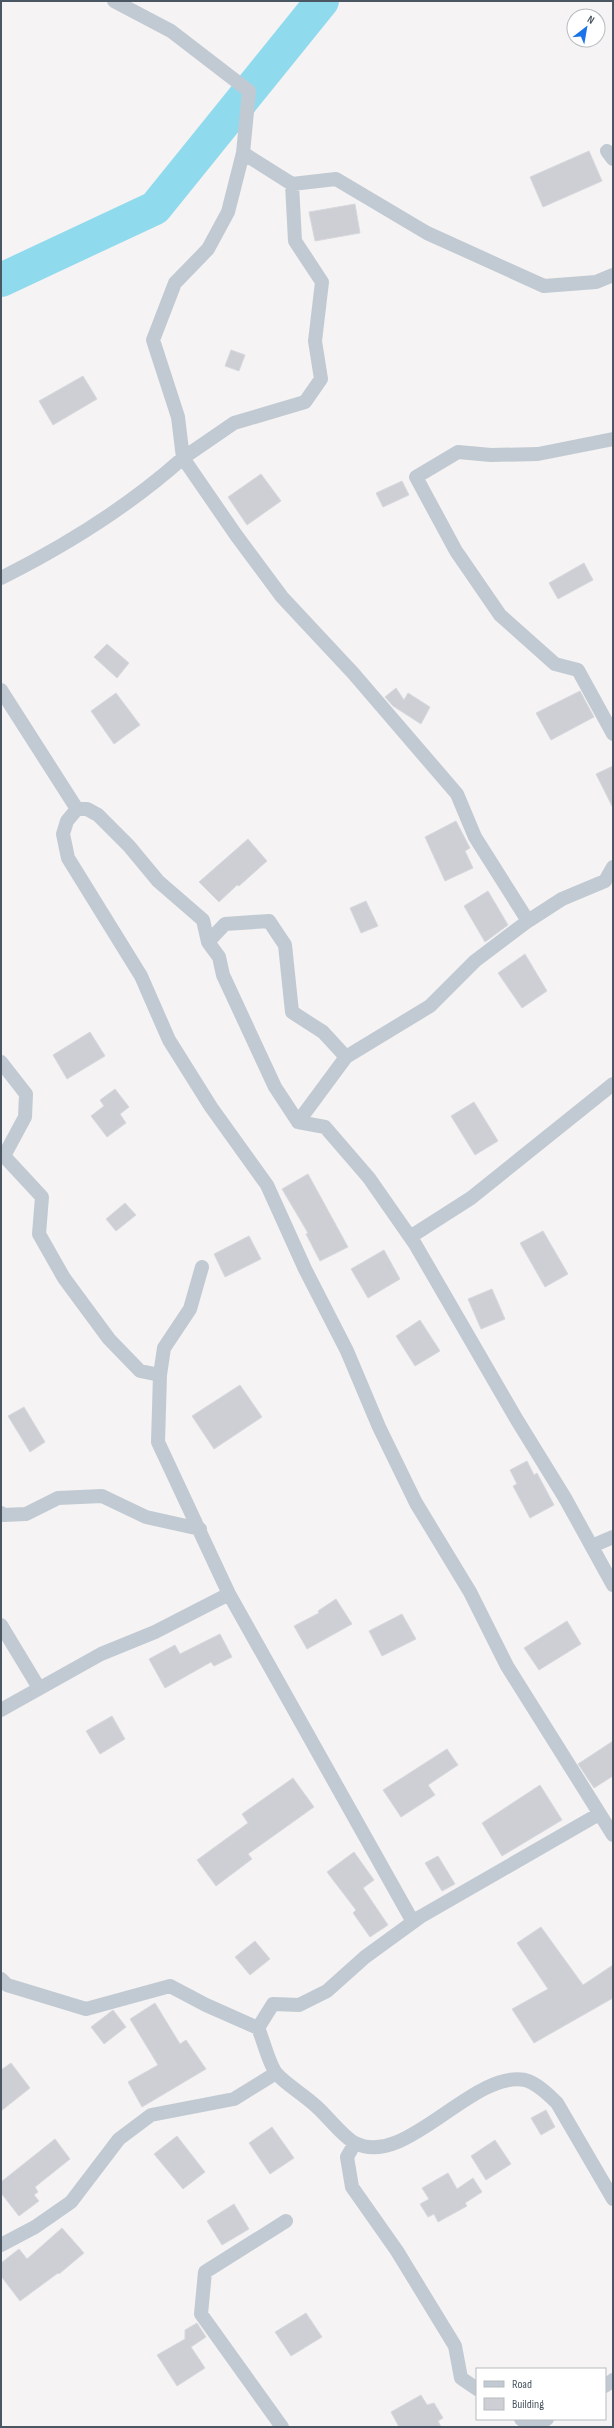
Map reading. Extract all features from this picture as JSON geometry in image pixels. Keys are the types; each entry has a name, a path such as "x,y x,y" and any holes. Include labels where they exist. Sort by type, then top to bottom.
{"street":[{"path":"114,1 171,31 249,91 243,154 228,212 208,249 175,283 153,340 178,417 183,458 236,535 282,597 353,673 457,794 475,837 528,921"},
{"path":"243,154 292,184 336,179 427,233 544,286 596,282 613,275"},
{"path":"1,578 114,514 183,458 234,423 305,402 322,379 315,341 322,282 295,241 292,184"},
{"path":"613,440 538,454 491,456 458,452 416,477 456,551 500,615 555,664 578,670 613,734"},
{"path":"1,690 77,809"},
{"path":"77,809 87,809 98,815 124,841 158,881 203,920 208,942 219,957 223,975 275,1087 298,1122 325,1126 369,1178 410,1237 592,1546 613,1586"},
{"path":"77,809 67,821 63,834 68,858 141,976 169,1040 211,1107 267,1185 305,1269 347,1351 379,1427 416,1503 470,1592 507,1666 613,1835"},
{"path":"298,1122 346,1057 430,1006 475,962 528,921 562,899 605,881 613,868"},
{"path":"208,942 225,924 269,921 285,945 292,1012 323,1032 346,1057"},
{"path":"1,1062 26,1094 25,1117 4,1156 42,1198 39,1234 64,1278 109,1338 140,1371 160,1375"},
{"path":"410,1237 471,1198 613,1084"},
{"path":"202,1267 190,1309 164,1348 160,1375 158,1442 229,1594 413,1922"},
{"path":"1,1513 3,1515 26,1514 58,1498 102,1496 146,1517 200,1530"},
{"path":"592,1546 613,1537"},
{"path":"1,1710 101,1654 155,1632 229,1594"},
{"path":"1,1625 39,1688"},
{"path":"258,2028 273,2004 299,2005 327,1991 364,1957 413,1922 599,1814"},
{"path":"1,1979 7,1985 86,2009 170,1986 206,2005 258,2028 276,2072 306,2095 355,2143 371,2148 401,2142 490,2087 510,2080 526,2080 545,2092 557,2103 613,2199"},
{"path":"1,2245 35,2227 70,2202 119,2139 151,2115 234,2099 276,2072"},
{"path":"355,2143 347,2157 352,2187 397,2251 455,2346 461,2378 476,2388"},
{"path":"282,2427 201,2314 205,2272 286,2221"},
{"path":"522,2420 532,2427 545,2420"}],"building":[{"path":"589,151 602,181 543,207 530,177"},
{"path":"355,204 360,233 315,241 309,212"},
{"path":"231,350 245,355 239,371 225,366"},
{"path":"83,376 97,399 53,425 39,401"},
{"path":"261,474 281,501 247,525 228,497"},
{"path":"402,481 409,495 383,507 376,493"},
{"path":"584,563 593,580 558,599 549,583"},
{"path":"107,644 129,663 117,678 94,657"},
{"path":"396,688 404,700 408,693 430,707 421,724 393,706 385,697"},
{"path":"580,691 594,717 551,740 536,713"},
{"path":"116,693 140,725 114,744 91,711"},
{"path":"613,766 613,808 596,774"},
{"path":"456,821 470,848 465,851 473,868 445,881 425,837"},
{"path":"248,839 267,861 239,886 237,885 219,902 199,882"},
{"path":"488,891 508,925 485,942 464,906"},
{"path":"366,901 378,926 361,933 350,908"},
{"path":"525,954 547,991 522,1008 498,973"},
{"path":"90,1032 105,1056 67,1079 53,1055"},
{"path":"115,1089 129,1107 120,1114 126,1123 107,1137 91,1116 104,1106 100,1100"},
{"path":"474,1102 498,1141 475,1155 451,1116"},
{"path":"308,1174 348,1247 320,1261 306,1234 308,1233 282,1189"},
{"path":"125,1203 136,1215 116,1231 106,1219"},
{"path":"543,1231 568,1274 545,1287 520,1243"},
{"path":"249,1236 261,1259 225,1277 214,1254"},
{"path":"384,1250 400,1279 368,1298 351,1269"},
{"path":"492,1289 505,1319 481,1329 468,1299"},
{"path":"420,1320 440,1351 415,1366 396,1336"},
{"path":"240,1385 262,1417 214,1449 192,1416"},
{"path":"24,1407 45,1442 30,1452 8,1416"},
{"path":"527,1461 534,1475 537,1473 554,1505 530,1518 513,1486 517,1484 510,1470"},
{"path":"336,1599 352,1624 307,1649 294,1626 319,1613 318,1611"},
{"path":"402,1614 416,1639 382,1656 369,1631"},
{"path":"567,1621 581,1644 539,1670 524,1648"},
{"path":"220,1634 232,1657 214,1666 211,1662 165,1688 149,1659 175,1645 180,1654"},
{"path":"112,1716 125,1739 100,1754 86,1731"},
{"path":"613,1741 613,1776 594,1788 578,1764"},
{"path":"447,1749 458,1765 428,1785 435,1795 401,1817 383,1790"},
{"path":"293,1778 314,1807 248,1854 252,1859 216,1886 197,1860 248,1823 242,1814"},
{"path":"540,1785 562,1820 502,1856 482,1823"},
{"path":"354,1852 374,1880 363,1888 388,1925 370,1937 353,1913 356,1910 327,1872"},
{"path":"438,1856 455,1884 442,1891 425,1863"},
{"path":"541,1927 583,1985 613,1965 613,1998 534,2043 512,2009 548,1989 517,1943"},
{"path":"255,1941 270,1959 250,1975 235,1957"},
{"path":"155,2003 180,2044 186,2040 206,2069 142,2107 128,2082 158,2065 130,2019"},
{"path":"113,2010 126,2027 104,2044 91,2027"},
{"path":"11,2063 30,2088 1,2111 1,2070"},
{"path":"546,2110 555,2127 541,2135 531,2118"},
{"path":"272,2127 294,2158 270,2174 249,2143"},
{"path":"177,2136 205,2172 183,2189 154,2154"},
{"path":"55,2139 70,2159 35,2187 38,2192 34,2195 39,2201 19,2216 1,2193 1,2182"},
{"path":"495,2140 511,2164 486,2180 471,2156"},
{"path":"448,2173 457,2189 473,2178 482,2192 465,2203 467,2206 438,2222 434,2214 428,2217 420,2204 429,2199 422,2188"},
{"path":"234,2204 249,2229 222,2245 207,2221"},
{"path":"62,2228 84,2253 59,2274 58,2273 20,2301 1,2276 1,2263 19,2249 27,2259"},
{"path":"306,2313 322,2337 291,2356 275,2332"},
{"path":"197,2323 206,2337 191,2347 205,2368 177,2386 157,2355 185,2339 185,2330"},
{"path":"421,2395 427,2405 434,2403 443,2418 438,2421 441,2427 399,2427 391,2412"}],"waterway":[{"path":"1,280 155,208 322,1"}]}
